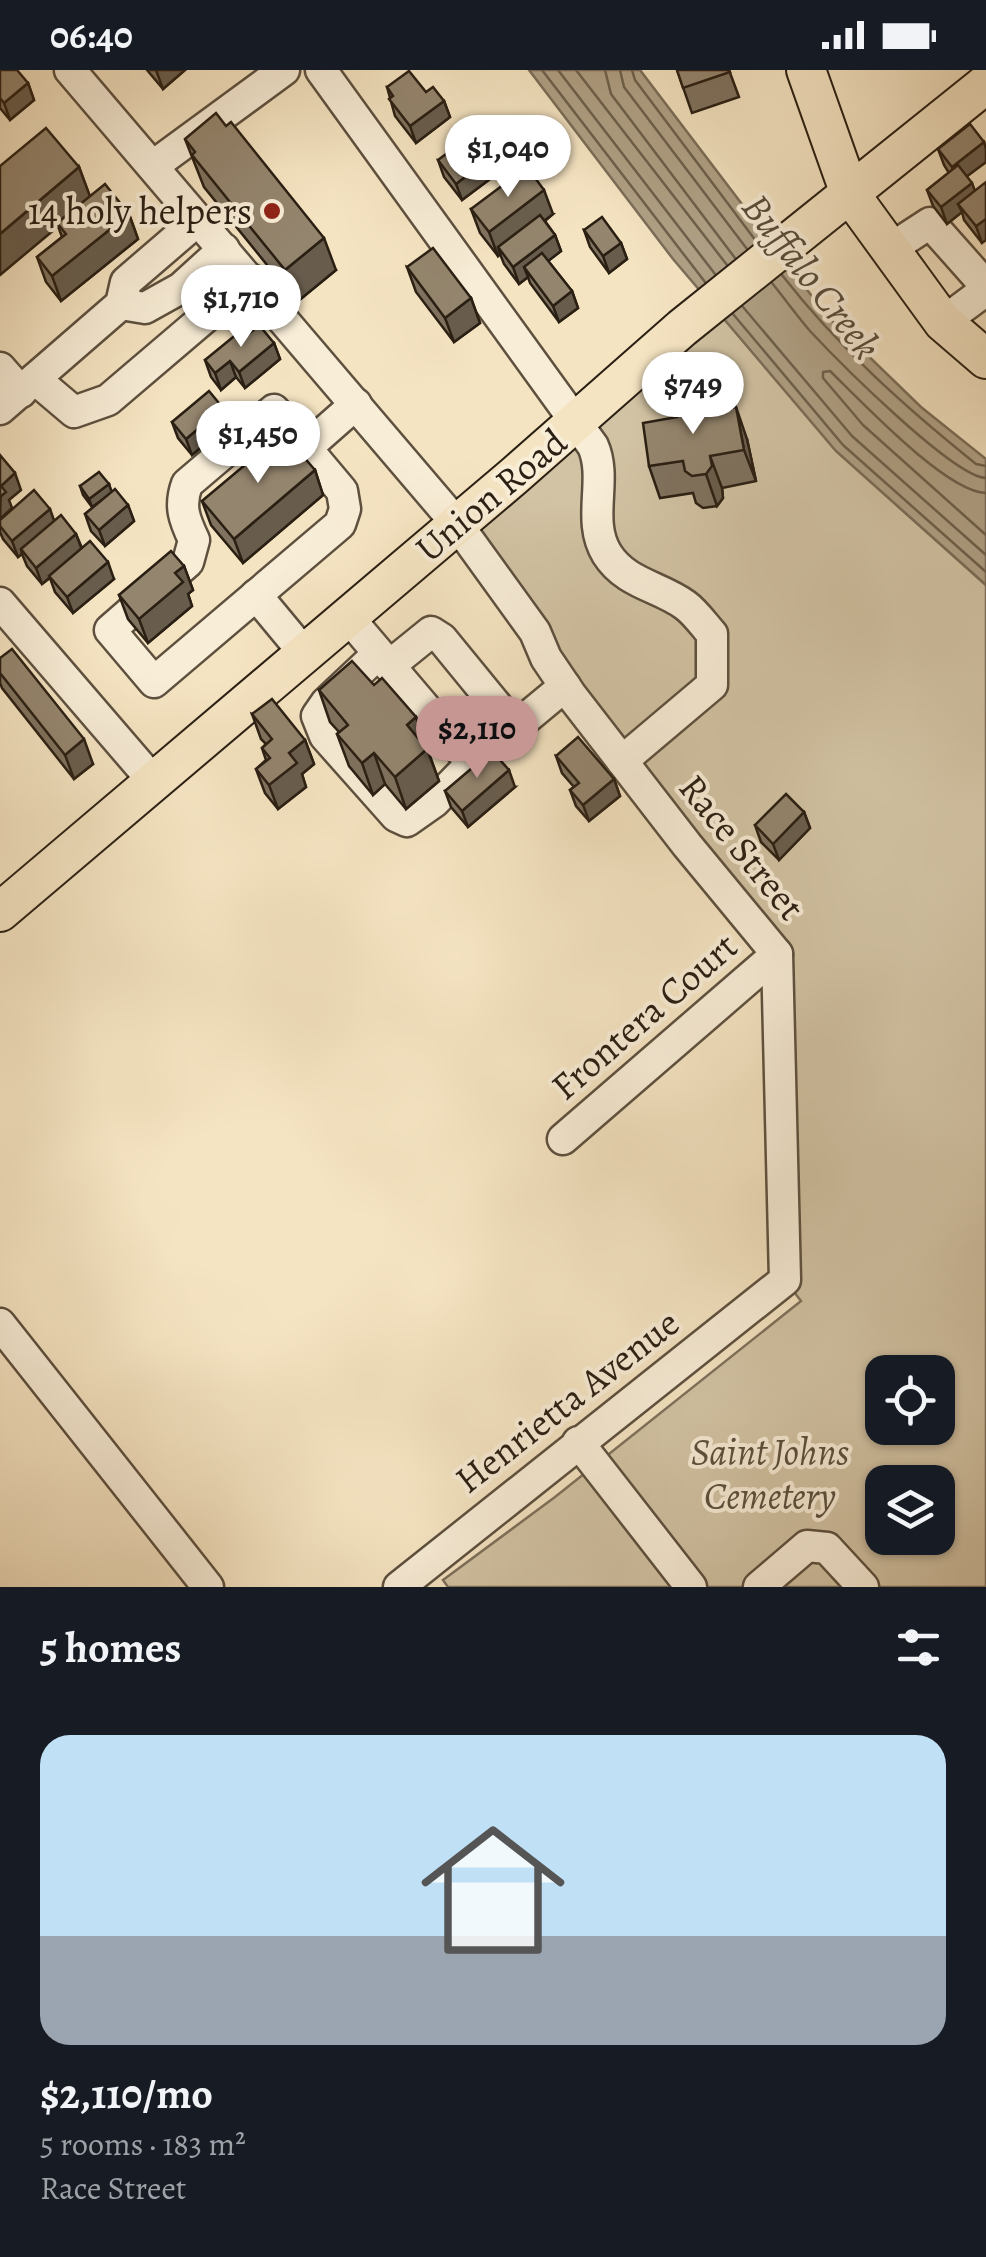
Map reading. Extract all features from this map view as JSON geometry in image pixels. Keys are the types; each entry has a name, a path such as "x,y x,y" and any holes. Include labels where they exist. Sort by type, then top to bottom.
{"main road":[{"path":"806,70 850,194 944,322 986,359"},
{"name":"Union Road","path":"0,912 576,423 682,328 986,84"}],"street":[{"name":"Race Street","path":"70,70 457,524 535,632 546,658 565,686 777,954 785,1280"},
{"path":"321,70 598,458 596,513 606,552 636,583 686,605 712,634 712,685 622,761"},
{"path":"153,166 272,73"},
{"path":"19,394 122,304 126,282 198,220"},
{"path":"890,249 930,223 986,288 944,322"},
{"path":"122,304 145,308 181,288 224,249"},
{"path":"918,288 960,256"},
{"path":"0,368 19,394 74,412 108,400 250,279"},
{"path":"212,489 356,404"},
{"path":"274,410 342,490 345,509 340,524 256,596 154,682 110,630 188,562 194,540 182,512 187,484 274,410"},
{"path":"256,596 305,654"},
{"path":"0,603 154,782"},
{"path":"348,617 472,762"},
{"path":"514,728 442,639 431,632 384,660 326,703 317,716 325,736 396,816 407,821 434,802 472,762 514,728 565,686"},
{"name":"Frontera Court","path":"563,1139 777,954"},
{"name":"Henrietta Avenue","path":"399,1587 785,1280"},
{"path":"0,1324 208,1587"},
{"path":"578,1442 677,1582"},
{"path":"759,1587 807,1546 828,1548 863,1587"}],"green space":[{"name":"Saint Johns Cemetery","path":"715,308 836,451 986,585 986,1587 448,1587 443,1580 555,1497 801,1301 785,1280 777,954 457,524"}],"water":[{"path":"529,70 640,70 827,316 921,407 986,459 986,585 836,451 673,259"}],"building":[{"path":"0,70 17,70 28,83 4,103 0,98"},
{"path":"677,70 729,70 730,72 683,88"},
{"path":"409,71 426,92 433,87 444,101 410,126 389,99 393,96 387,87"},
{"path":"216,113 226,126 231,122 324,238 285,270 192,155 195,152 185,139"},
{"path":"970,124 984,142 952,167 938,149"},
{"path":"482,127 500,150 456,184 438,160"},
{"path":"46,128 79,167 0,234 0,166"},
{"path":"958,165 972,183 941,207 927,190"},
{"path":"527,167 544,190 489,232 471,209"},
{"path":"986,182 986,219 976,226 958,204"},
{"path":"105,184 129,214 52,276 37,257 66,234 57,223"},
{"path":"540,215 555,235 513,267 498,247"},
{"path":"602,217 621,243 603,256 584,230"},
{"path":"433,248 471,298 445,318 407,267"},
{"path":"542,253 572,291 553,306 524,267"},
{"path":"259,325 274,343 239,372 230,361 215,373 205,360 238,333 243,339"},
{"path":"209,391 223,408 186,439 172,422"},
{"path":"694,399 700,403 702,413 736,407 744,450 710,456 712,466 706,474 692,476 685,471 683,461 649,466 643,423 677,417 675,408 680,401"},
{"path":"283,433 315,470 234,539 202,501"},
{"path":"0,455 15,473 1,486 6,492 0,497"},
{"path":"99,472 109,484 89,499 80,486"},
{"path":"115,489 128,505 99,530 85,514"},
{"path":"34,490 50,509 12,541 0,520"},
{"path":"61,515 76,534 36,568 21,549"},
{"path":"90,541 108,562 67,597 49,576"},
{"path":"171,551 184,566 175,573 183,582 139,619 119,595"},
{"path":"12,649 84,739 65,755 0,673 0,658"},
{"path":"352,661 374,685 382,678 416,717 407,725 427,749 395,777 374,753 362,763 337,734 348,725 319,690"},
{"path":"272,699 305,740 289,753 297,763 269,785 256,769 270,758 262,748 272,739 252,714"},
{"path":"578,737 614,779 583,805 570,790 579,783 556,756"},
{"path":"492,751 509,770 462,811 445,791"},
{"path":"786,794 804,812 773,844 755,825"}],"place":[{"name":"14 holy helpers","path":"272,211"}],"water label":[{"name":"Buffalo Creek","path":"812,276"}]}
